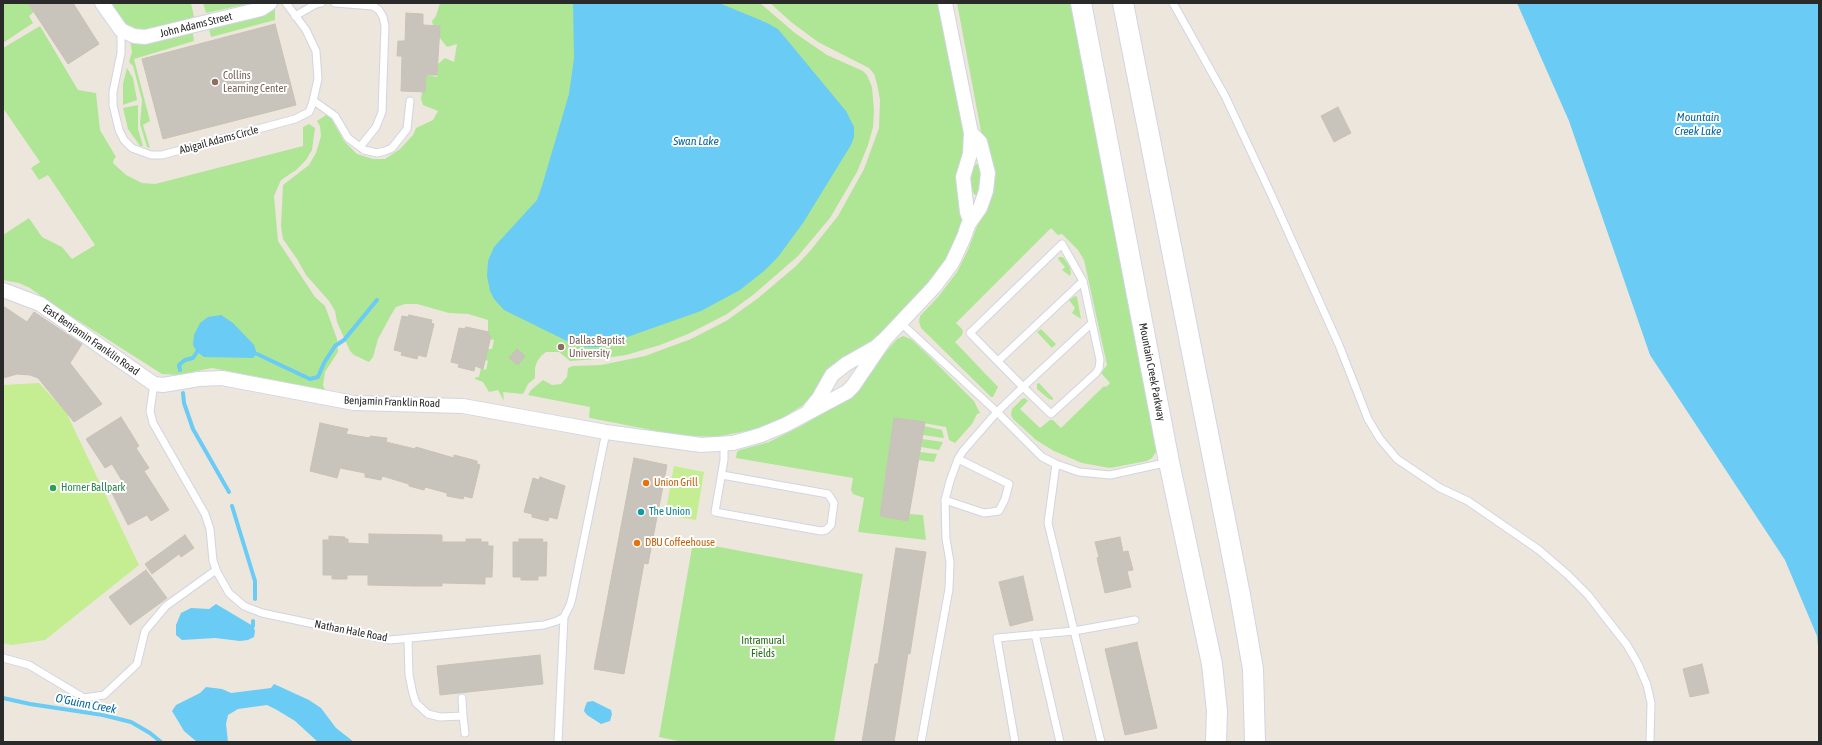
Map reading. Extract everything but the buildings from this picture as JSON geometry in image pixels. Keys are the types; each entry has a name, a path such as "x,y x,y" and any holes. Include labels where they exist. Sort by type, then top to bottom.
{"main road":[{"name":"Mountain Creek Parkway","path":"1081,3 1169,462 1212,664 1217,711 1216,742"},
{"path":"1123,3 1240,595 1252,669 1255,742"}],"street":[{"path":"102,3 121,30"},
{"name":"John Adams Street","path":"121,30 134,36 155,36 261,9 270,3"},
{"path":"945,3 971,133 970,154 963,178 967,200 967,212 970,220"},
{"path":"808,411 819,398 832,375 846,364 876,348 944,276 964,237 970,220 980,208 986,191 988,178 980,142 971,133"},
{"name":"East Benjamin Franklin Road","path":"3,290 40,304 154,384"},
{"name":"Benjamin Franklin Road","path":"154,384 163,385 199,379 222,378 354,403 463,406 606,432 685,444 724,444 762,435 785,425 850,389 885,339"}],"lane":[{"name":"Abigail Adams Circle","path":"121,30 122,53 113,92 113,105 119,130 124,140 132,148 141,153 151,155 170,154 296,119 309,112 314,101 318,79 316,51 306,30 286,3"},
{"path":"295,16 316,4 321,3"},
{"path":"335,3 373,6 379,10 385,26 382,112 376,127 360,147"},
{"path":"1173,3 1225,96 1339,345 1368,419 1380,439 1398,459 1440,488 1468,501 1539,550 1568,575 1588,595 1627,645 1644,678 1651,703 1650,742"},
{"path":"314,101 336,116 348,138 364,150 377,152 392,148 407,129 410,101"},
{"path":"1062,244 1083,281 1092,323 1100,360 1099,368 1096,373 1051,414 970,333 1062,244"},
{"path":"998,362 1083,281"},
{"path":"901,323 997,412 1042,457 1078,472 1105,475 1169,462"},
{"path":"921,742 949,589 950,562 946,539 945,500 958,459 963,451 997,412 1092,323"},
{"name":"Nathan Hale Road","path":"154,384 150,411 153,423 205,514 210,529 213,561 216,570 229,593 253,610 386,639 544,625 564,617"},
{"path":"558,742 564,617 572,598 606,432"},
{"path":"722,474 828,494 834,502 830,525 826,530 821,531 715,512 724,460 724,444"},
{"path":"945,500 984,513 999,511 1009,484 958,459"},
{"path":"1056,464 1048,523 1101,742"},
{"path":"3,658 28,665 84,698 104,695 137,664 145,631 166,606 216,570"},
{"path":"1015,742 997,638 1074,631 1135,620"},
{"path":"1035,634 1060,742"},
{"path":"408,638 409,675 416,703 428,714 440,716 463,716"},
{"path":"462,698 465,733"}],"green space":[{"path":"3,3 28,3 34,12 29,16 33,23 3,43"},
{"path":"106,3 191,3 194,17 163,29 137,34 123,24"},
{"path":"203,3 252,3 206,13"},
{"path":"440,3 760,3 795,33 827,55 863,71 867,75 872,87 874,110 873,127 868,145 857,172 830,218 798,256 753,295 727,314 688,334 660,345 626,355 599,359 570,361 559,352 546,352 537,362 535,368 535,378 528,384 523,394 503,392 504,401 498,390 489,392 483,382 475,379 476,377 479,377 481,368 486,370 488,361 485,360 488,349 492,349 494,340 490,339 491,336 488,335 488,320 468,314 449,313 417,304 405,304 396,307 391,315 378,339 373,357 369,362 354,355 350,351 337,322 335,311 329,301 306,275 283,239 281,226 283,185 309,165 316,153 321,136 320,126 317,121 326,115 331,118 344,141 357,154 373,159 385,159 400,149 413,135 416,128 433,120 438,111 423,105 421,99 422,92 425,92 426,75 437,77 438,64 445,58 454,62 457,44 447,47 439,37 440,26 433,25 432,21 436,16"},
{"path":"770,3 939,3 966,137 963,220 951,251 935,277 871,342 825,379 805,404 779,420 752,430 715,437 677,435 590,418 590,407 528,395 531,390 543,380 552,385 561,384 567,377 568,368 573,366 601,365 645,356 691,339 726,321 757,299 796,266 838,216 864,169 879,128 880,100 874,74 869,68 818,42 791,22"},
{"path":"957,3 1075,3 1158,449 1152,458 1147,461 1110,468 1082,463 1054,451 1036,440 1013,419 1011,415 1012,409 1025,398 1028,401 1020,409 1040,428 1050,420 1053,420 1061,428 1104,386 1106,387 1110,383 1101,373 1107,365 1084,260 1078,250 1062,234 1058,235 1051,228 956,323 963,332 955,342 998,387 993,397 991,397 921,328 919,322 920,316 938,297 957,272 968,250 987,200 983,142"},
{"path":"275,9 275,20 211,37 208,25"},
{"path":"40,26 78,90 96,93 100,130 116,157 113,163 126,175 142,183 155,184 303,146 303,127 309,124 315,128 312,150 306,160 296,170 281,180 274,196 278,241 315,297 325,306 337,339 338,352 325,372 323,385 325,390 212,368 177,375 162,374 52,304 30,288 19,283 3,280 3,235 29,218 42,237 62,247 72,259 95,245 48,175 39,180 31,168 40,162 3,108 3,48"},
{"path":"192,29 194,41 134,59 150,121 143,125 150,148 147,147 140,124 142,100 133,66 129,62 132,52 130,40"},
{"path":"127,68 133,78 137,100 123,105 123,84"},
{"path":"138,105 138,129 143,146 140,146 128,129 123,108"},
{"path":"978,163 985,177 978,195 975,195 971,189 970,182 974,166"},
{"path":"1059,257 1063,257 1070,267 1070,276 1062,270 1065,267 1058,259"},
{"path":"1075,296 1077,297 1081,319 1072,313 1075,308 1069,300"},
{"path":"1041,329 1056,344 1052,348 1037,332"},
{"path":"903,336 911,339 974,401 980,413 977,414 972,424 955,443 949,440 946,427 894,418 880,516 908,521 909,514 923,515 926,540 858,532 864,498 853,494 851,490 853,478 736,458 737,452 740,450 769,442 801,426 854,395 876,363 897,339"},
{"name":"Horner Ballpark","path":"39,383 66,412 139,565 45,640 12,645 3,643 3,385"},
{"path":"1039,383 1053,398 1053,400 1049,399 1037,389 1037,384"},
{"path":"924,426 942,430 944,438 923,435"},
{"path":"922,439 943,442 939,450 921,447"},
{"path":"920,452 937,454 934,462 919,460"},
{"path":"674,466 704,472 696,520 665,515"},
{"name":"Intramural Fields","path":"693,542 863,574 834,742 683,742 659,737"}],"water":[{"name":"Swan Lake","path":"573,3 719,3 765,22 778,29 846,111 854,127 854,137 851,145 803,223 778,257 764,271 740,290 701,311 599,347 587,347 573,344 504,310 494,299 490,291 487,276 488,261 494,247 537,200 542,186 569,94 574,58"},
{"name":"Mountain Creek Lake","path":"1517,3 1819,3 1819,656 1817,636 1785,560 1650,355 1569,121"},
{"path":"221,315 233,323 254,345 257,354 253,358 204,357 197,352 193,345 194,335 200,323 208,317"},
{"path":"216,604 253,626 255,631 254,637 248,640 240,641 215,638 182,640 176,635 176,625 181,613 191,608 209,609"},
{"path":"274,684 309,700 321,708 336,728 354,742 318,742 295,721 267,705 238,709 228,715 226,724 228,742 197,742 184,731 172,711 176,705 200,693 206,687 222,689 231,693 271,688"},
{"path":"593,701 611,710 612,714 610,721 601,724 587,715 584,711 587,702"}],"waterway":[{"path":"257,354 310,379 318,377 324,363 335,346 344,340 377,300"},
{"path":"180,370 179,365 185,360 193,358 197,352"},
{"path":"183,393 184,403 193,429 229,492"},
{"path":"232,506 255,581 255,599"},
{"path":"253,621 253,626"},
{"name":"O'Guinn Creek","path":"3,698 30,704 103,715 131,722 150,733 161,742"}],"place":[{"name":"Collins Learning Center","path":"215,82"},
{"name":"Dallas Baptist University","path":"561,347"},
{"name":"Union Grill","path":"646,483"},
{"name":"Horner Ballpark","path":"53,488"},
{"name":"The Union","path":"641,512"},
{"name":"DBU Coffeehouse","path":"637,543"}]}
